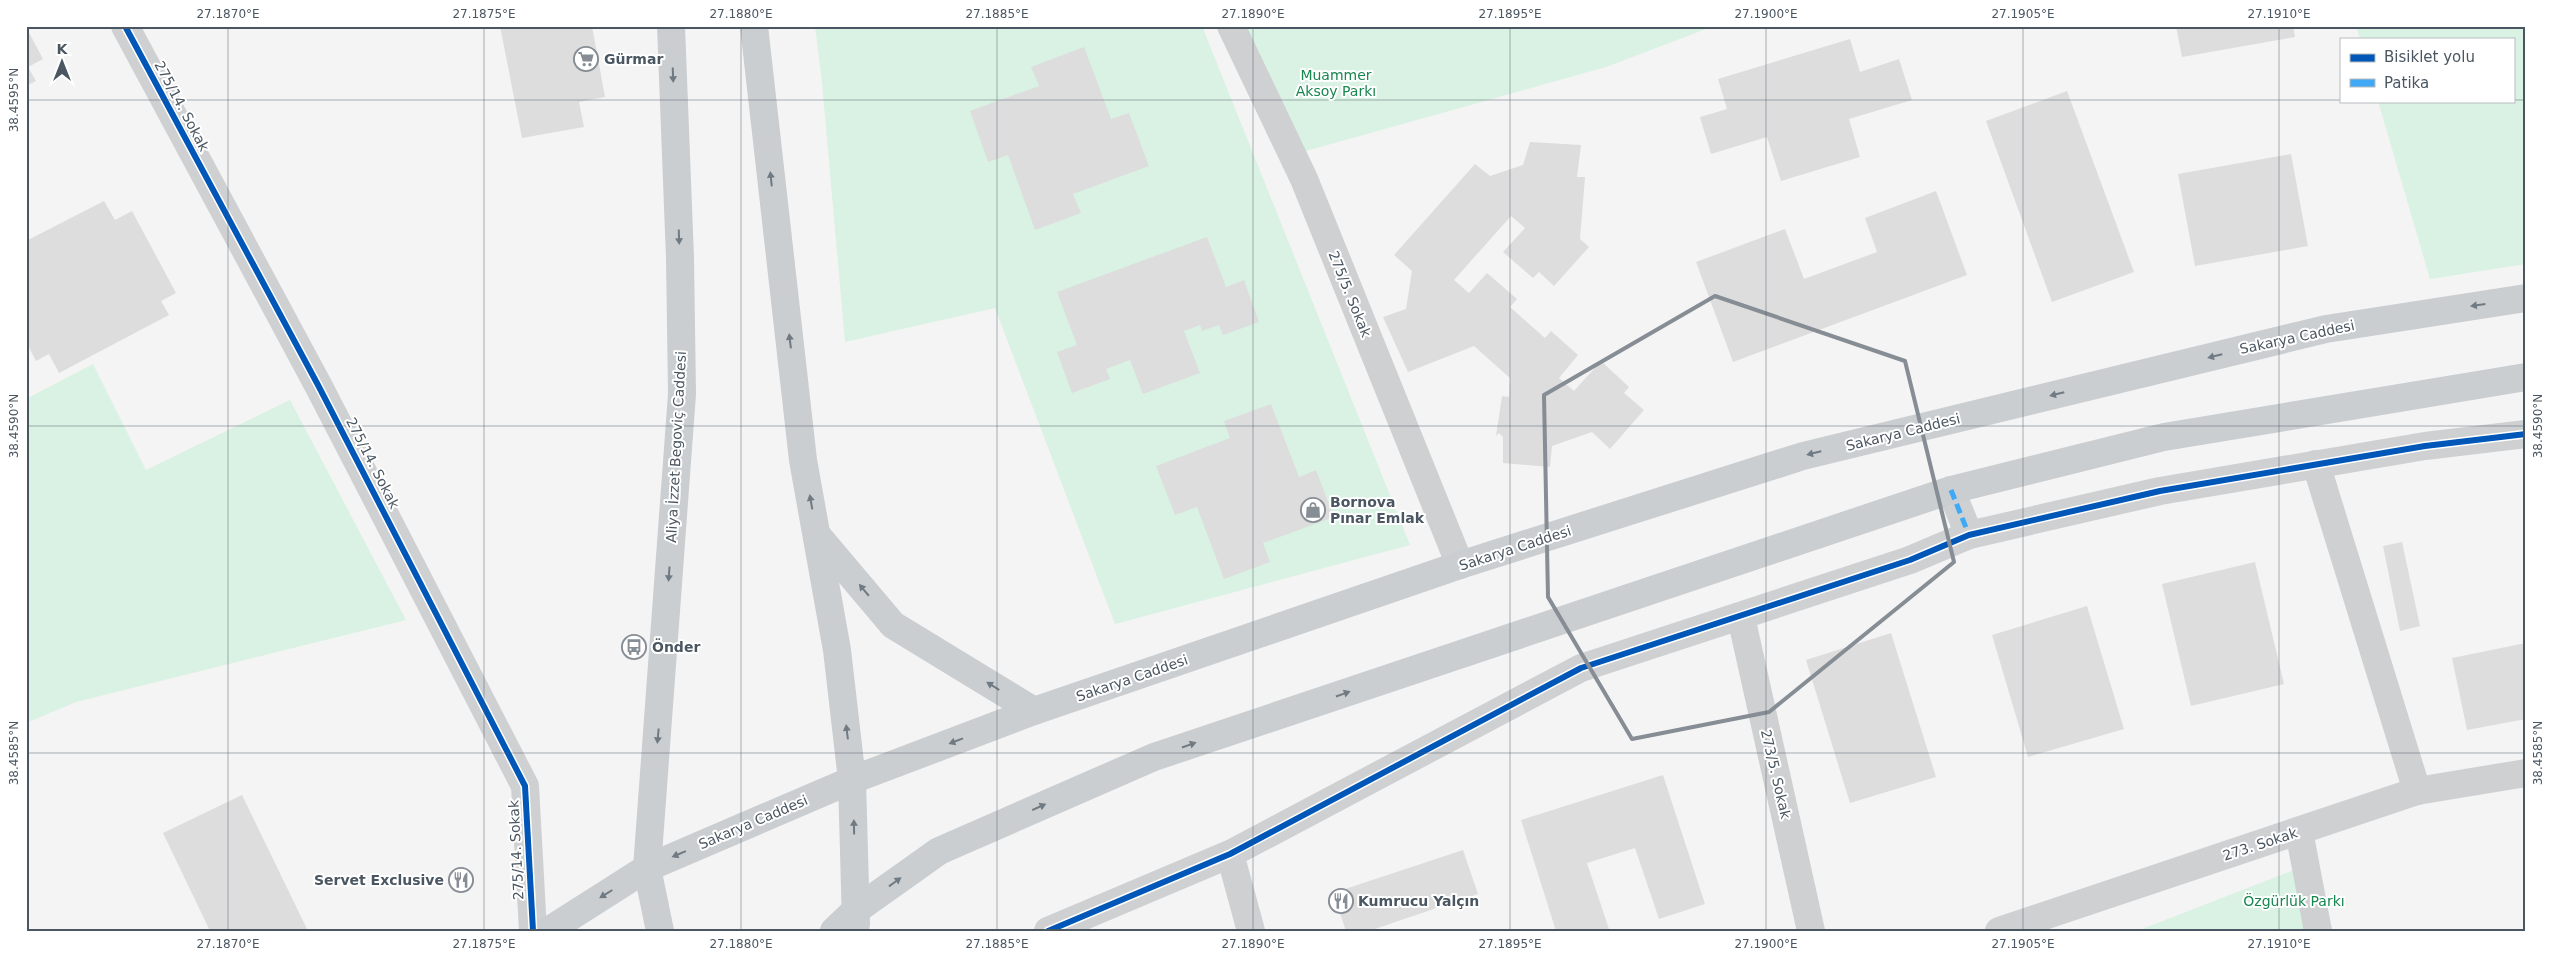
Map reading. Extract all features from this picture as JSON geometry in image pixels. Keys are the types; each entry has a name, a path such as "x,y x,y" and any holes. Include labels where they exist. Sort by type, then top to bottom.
{"main road":[{"name":"Aliya İzzet Begoviç Caddesi","path":"660,931 647,868 682,394 680,258 671,26"},
{"path":"754,26 803,460 837,650 852,780 856,921"},
{"name":"Sakarya Caddesi","path":"548,931 647,868 852,780 1034,712 1460,565 1803,456 2326,329 2526,298"},
{"path":"834,931 856,921 939,851 1154,757 1951,490 2164,437 2526,377"},
{"path":"816,533 894,625 1034,712"}],"street":[{"name":"275/14. Sokak","path":"125,26 318,385 525,786 532,931"},
{"name":"275/5. Sokak","path":"1232,26 1304,179 1460,565"},
{"path":"1048,931 1230,854 1580,668 1910,560 1969,535 2160,491 2425,446 2526,434"},
{"path":"2316,464 2417,791"},
{"path":"1951,490 1969,535"},
{"name":"273/5. Sokak","path":"1740,617 1811,931"},
{"name":"273. Sokak","path":"1999,931 2417,791 2526,774"},
{"path":"2299,832 2318,931"},
{"path":"1230,854 1251,931"}],"highlighted area":[{"path":"1715,296 1905,361 1954,562 1769,712 1632,739 1548,597 1544,395"}],"green space":[{"path":"815,26 1202,26 1410,545 1115,624 995,308 845,342 822,83"},
{"name":"Muammer Aksoy Parkı","path":"1242,26 1714,26 1606,67 1306,151"},
{"path":"2356,26 2526,26 2526,264 2430,279 2378,102 2514,102 2514,38 2360,38"},
{"path":"93,364 146,470 290,400 406,620 76,702 26,723 26,399"},
{"name":"Özgürlük Parkı","path":"2317,861 2329,931 2137,931"}],"building":[{"path":"500,26 592,26 605,97 579,102 584,127 522,138"},
{"path":"2176,26 2293,26 2295,37 2182,57"},
{"path":"26,27 43,59 28,67 36,81 26,86"},
{"path":"1850,39 1860,72 1899,59 1912,100 1849,119 1860,157 1781,181 1767,137 1711,154 1700,117 1727,109 1718,79"},
{"path":"1084,47 1111,119 1129,113 1149,166 1073,194 1081,213 1035,230 1008,155 988,162 970,111 1039,86 1031,67"},
{"path":"2067,91 2134,272 2052,302 1986,121"},
{"path":"1530,142 1581,145 1577,177 1585,177 1580,239 1589,247 1554,286 1539,272 1533,278 1503,252 1525,228 1511,216 1454,280 1469,293 1487,273 1517,299 1510,307 1545,338 1551,331 1578,355 1559,378 1574,391 1601,361 1629,387 1624,393 1644,410 1610,449 1592,432 1552,446 1550,467 1503,463 1503,437 1499,433 1496,436 1502,396 1509,397 1510,378 1474,346 1408,372 1383,317 1406,309 1412,271 1394,255 1475,164 1490,176 1523,165"},
{"path":"2291,154 2308,246 2195,266 2178,174"},
{"path":"1936,191 1967,275 1733,362 1696,262 1785,229 1804,279 1877,252 1865,218"},
{"path":"104,201 115,220 132,211 176,293 161,301 169,315 59,373 49,354 36,361 26,342 26,241"},
{"path":"1207,237 1226,287 1244,280 1259,322 1223,335 1219,325 1202,331 1200,325 1184,331 1200,373 1143,394 1130,360 1106,369 1110,379 1072,393 1057,352 1077,345 1057,292"},
{"path":"1271,404 1299,477 1316,470 1334,517 1263,543 1270,562 1224,579 1197,507 1175,515 1156,466 1230,438 1224,421"},
{"path":"2402,542 2420,626 2400,631 2383,546"},
{"path":"2255,562 2284,684 2191,706 2162,584"},
{"path":"2087,606 2124,729 2028,757 1992,635"},
{"path":"1891,633 1936,777 1850,803 1806,660"},
{"path":"2526,643 2526,719 2467,730 2452,658"},
{"path":"1663,775 1705,904 1659,919 1635,848 1587,863 1609,929 1602,931 1556,931 1521,820"},
{"path":"242,795 308,931 210,931 163,833"},
{"path":"1463,850 1478,894 1369,931 1346,931 1333,893"}],"marked path":[{"path":"1951,490 1969,535"}],"cycle path":[{"path":"125,26 318,385 525,786 533,931"},
{"path":"1048,931 1230,854 1581,668 1910,560 1969,535 2160,491 2425,446 2526,434"}],"place":[{"name":"Gürmar","path":"586,59"},
{"name":"Bornova Pınar Emlak","path":"1313,510"},
{"name":"Önder","path":"634,647"},
{"name":"Servet Exclusive","path":"461,880"},
{"name":"Kumrucu Yalçın","path":"1341,901"}]}
